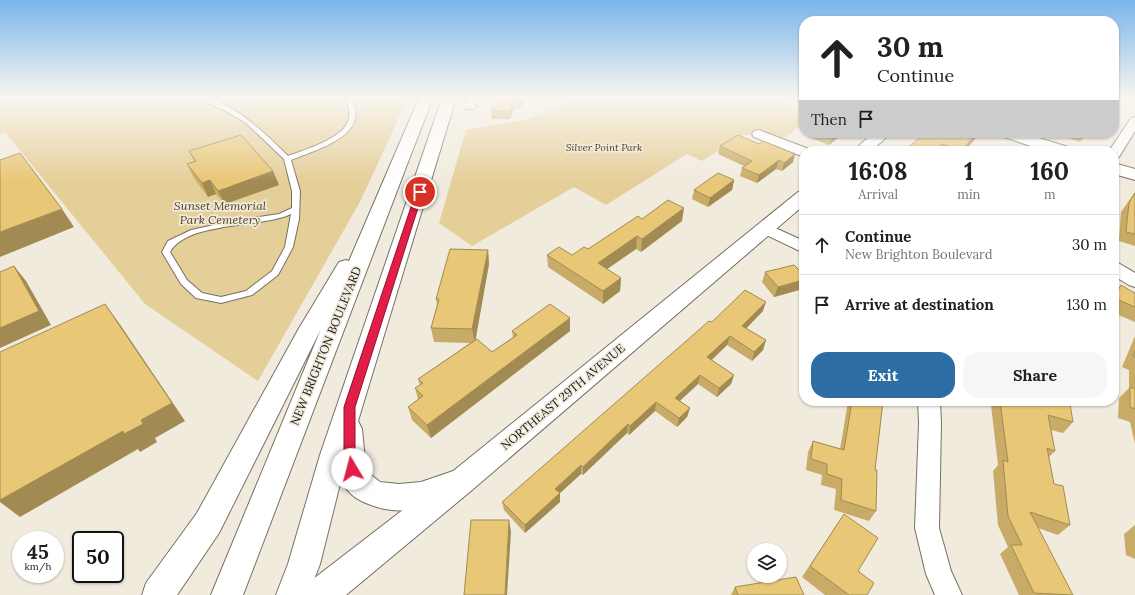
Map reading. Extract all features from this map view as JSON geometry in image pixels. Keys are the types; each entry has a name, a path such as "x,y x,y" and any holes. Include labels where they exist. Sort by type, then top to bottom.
{"main road":[{"name":"NEW BRIGHTON BOULEVARD","path":"227,595 415,126"},
{"path":"292,595 304,564 349,407 455,126"},
{"path":"866,146 877,138"},
{"path":"1022,138 1047,146"},
{"path":"1119,170 1135,175"},
{"name":"NORTHEAST 29TH AVENUE","path":"320,595 462,481 799,200"},
{"path":"158,595 207,524 324,302 375,222"},
{"path":"349,407 350,458 355,479 373,494 390,498 416,497 462,481"}],"street":[{"path":"1119,146 1132,126"},
{"path":"759,134 799,150"},
{"path":"764,228 799,246"},
{"path":"1119,271 1135,281"},
{"path":"929,406 927,528 939,574 949,595"}],"lane":[{"path":"254,126 287,159 296,191 295,209 289,247 275,273 249,293 221,300 199,296 184,282 166,252 171,244 194,232 238,222 281,216 295,209"},
{"path":"287,159 333,139 348,126"}],"green space":[{"name":"Sunset Memorial Park Cemetery","path":"0,126 395,126 361,200 258,381 145,304 5,132 0,134"},
{"name":"Silver Point Park","path":"490,126 799,126 786,137 743,135 702,161 687,154 606,205 574,187 472,246 439,223 466,130"}],"building":[{"path":"241,135 273,171 218,191 210,180 202,183 187,164 196,161 189,151"},
{"path":"738,135 759,144 763,141 795,154 784,163 779,160 759,175 742,168 752,161 720,146"},
{"path":"919,138 973,138 965,146 947,146 942,144 940,146 910,146"},
{"path":"20,153 62,209 0,232 0,160"},
{"path":"718,173 734,180 710,198 694,190"},
{"path":"1135,193 1135,234 1126,232 1129,203"},
{"path":"668,200 684,208 642,239 637,236 598,263 621,278 603,291 547,255 559,247 572,255 584,247 588,249 638,216 642,219"},
{"path":"450,249 488,250 472,329 431,328 439,299 436,299"},
{"path":"794,265 799,270 799,281 778,287 765,272"},
{"path":"14,266 39,311 0,328 0,272"},
{"path":"1121,285 1135,293 1135,307 1119,300 1119,289"},
{"path":"745,290 766,302 742,326 766,340 754,352 730,336 707,357 734,375 719,388 700,375 675,398 690,408 679,418 656,402 630,426 628,424 583,467 581,465 555,489 560,493 525,525 502,502 709,321 712,322"},
{"path":"105,304 172,403 141,420 143,424 124,434 123,431 0,500 0,352"},
{"path":"550,304 570,318 427,425 408,407 423,396 415,388 423,383 418,379 477,339 492,352 517,335 512,331"},
{"path":"1130,387 1135,389 1135,409 1130,407"},
{"path":"851,406 882,406 875,470 877,470 876,511 841,500 842,479 827,474 827,464 811,459 813,441 844,450"},
{"path":"1001,406 1070,406 1073,422 1048,415 1055,451 1047,448 1054,484 1063,486 1070,525 1030,512 1073,595 1034,593 1011,545 1022,545 1008,516 1003,460 1008,462"},
{"path":"844,514 878,538 858,571 874,583 867,595 849,595 810,566"},
{"path":"471,520 509,520 505,595 464,595"},
{"path":"796,577 804,595 738,595 735,587 759,583 787,583 787,578"}],"route":[{"path":"352,469 350,458 349,407 400,248 420,192"}]}
